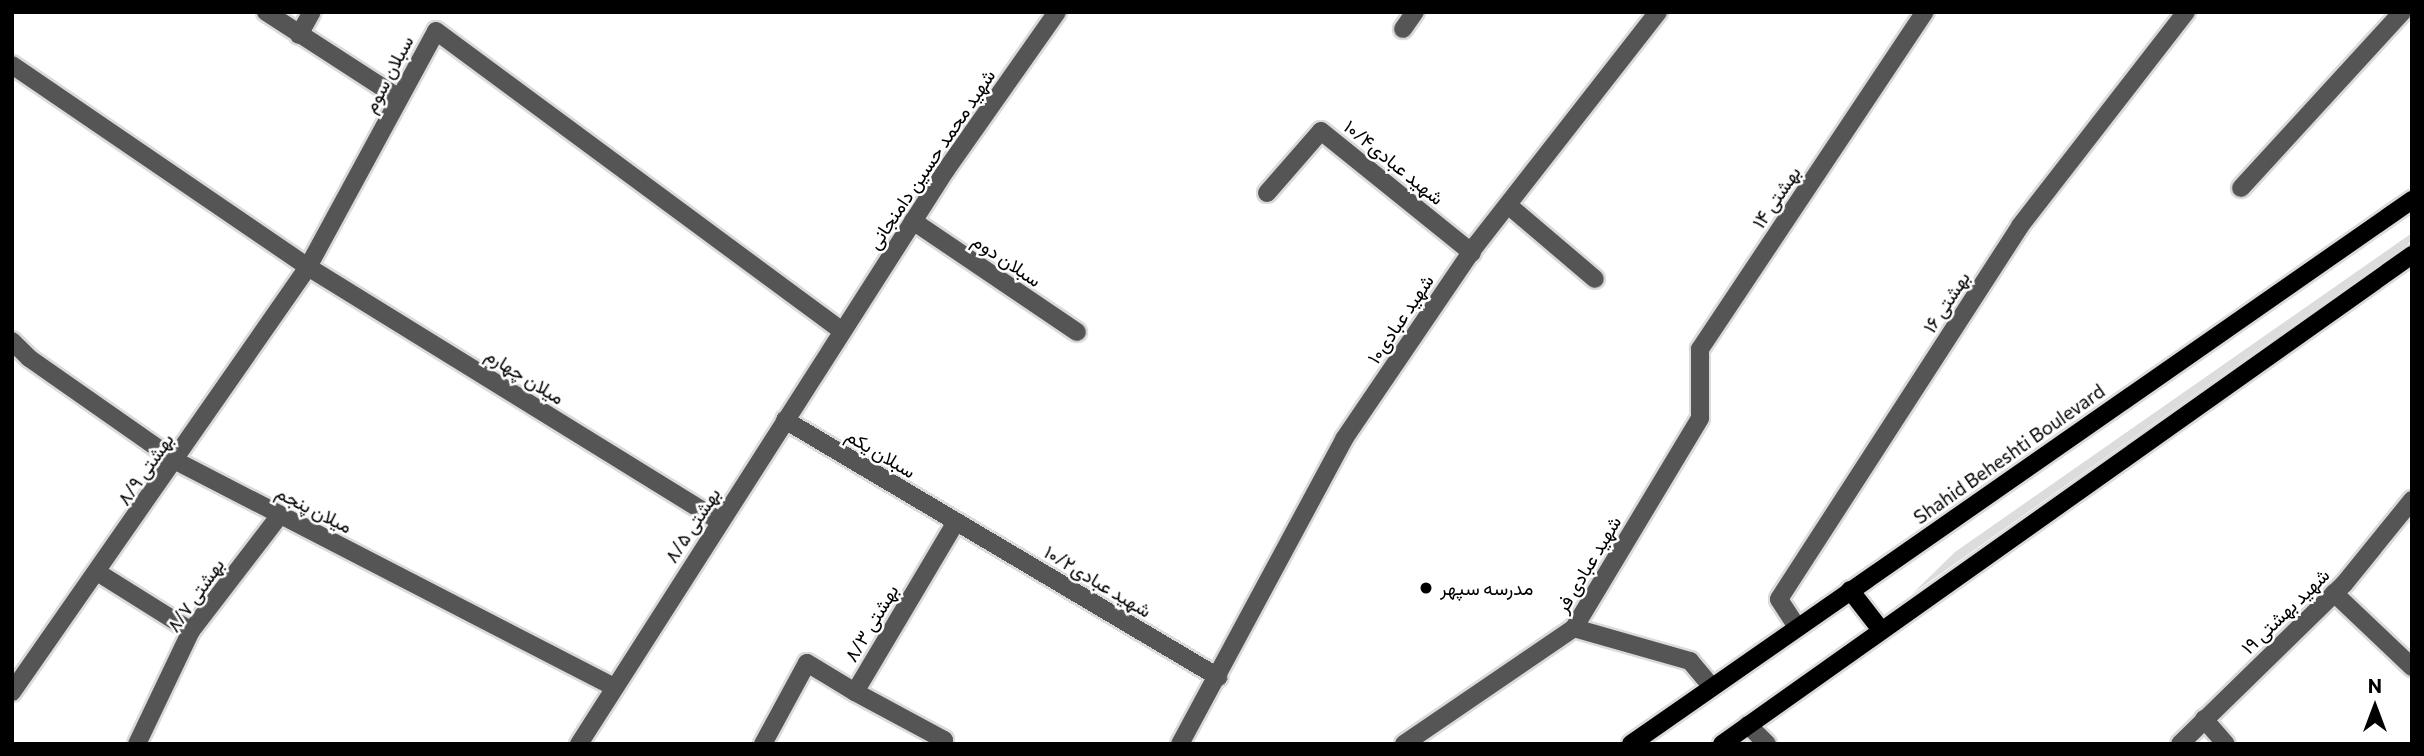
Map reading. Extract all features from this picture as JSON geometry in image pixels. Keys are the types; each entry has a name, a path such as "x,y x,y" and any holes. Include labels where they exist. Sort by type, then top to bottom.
{"main road":[{"name":"Shahid Beheshti Boulevard","path":"1631,744 2412,200"},
{"path":"1722,744 2412,255"},
{"path":"1850,590 1881,630"}],"street":[{"path":"266,12 399,98"},
{"path":"299,35 312,12"},
{"name":"شهید محمد حسین دامنجانی","path":"842,331 1057,12"},
{"path":"1403,29 1415,12"},
{"name":"شهید عبادی۱۰","path":"1180,744 1344,439 1472,253 1658,12"},
{"name":"بهشتی ۱۴","path":"1700,418 1700,349 1925,12"},
{"name":"بهشتی ۱۶","path":"1797,627 1779,599 2020,226 2186,12"},
{"path":"2241,188 2402,12"},
{"name":"سبلان سوم","path":"308,267 436,31 842,331"},
{"path":"12,65 308,267"},
{"name":"شهید عبادی۱۰/۴","path":"1267,193 1321,131 1472,253"},
{"path":"1508,205 1595,279"},
{"name":"سبلان دوم","path":"913,222 1077,332"},
{"name":"بهشتی ۸/۹","path":"12,692 176,461 308,267"},
{"name":"میلان چهارم","path":"308,267 719,521"},
{"name":"بهشتی ۸/۵","path":"579,744 842,331"},
{"name":"میلان پنجم","path":"12,341 29,358 176,461 614,687"},
{"name":"شهید عبادی فر","path":"1404,744 1574,628 1700,418"},
{"name":"سبلان یکم","path":"785,420 956,522"},
{"name":"شهید بهشتی ۱۹","path":"2180,744 2334,593 2412,500"},
{"name":"بهشتی ۸/۷","path":"137,744 191,631 280,515"},
{"name":"شهید عبادی۱۰/۲","path":"956,522 1218,677"},
{"name":"بهشتی ۸/۳","path":"762,744 807,663 855,692 956,522"},
{"path":"97,572 191,631"},
{"path":"2334,593 2412,667"},
{"path":"1574,628 1690,661 1712,687"},
{"path":"855,692 944,740 942,744"},
{"path":"2204,719 2226,744"},
{"path":"1748,725 1767,744"}],"shaded area":[{"path":"2412,233 2412,241 1912,594 1955,552"}],"place":[{"name":"مدرسه سپهر","path":"1426,588"}]}
